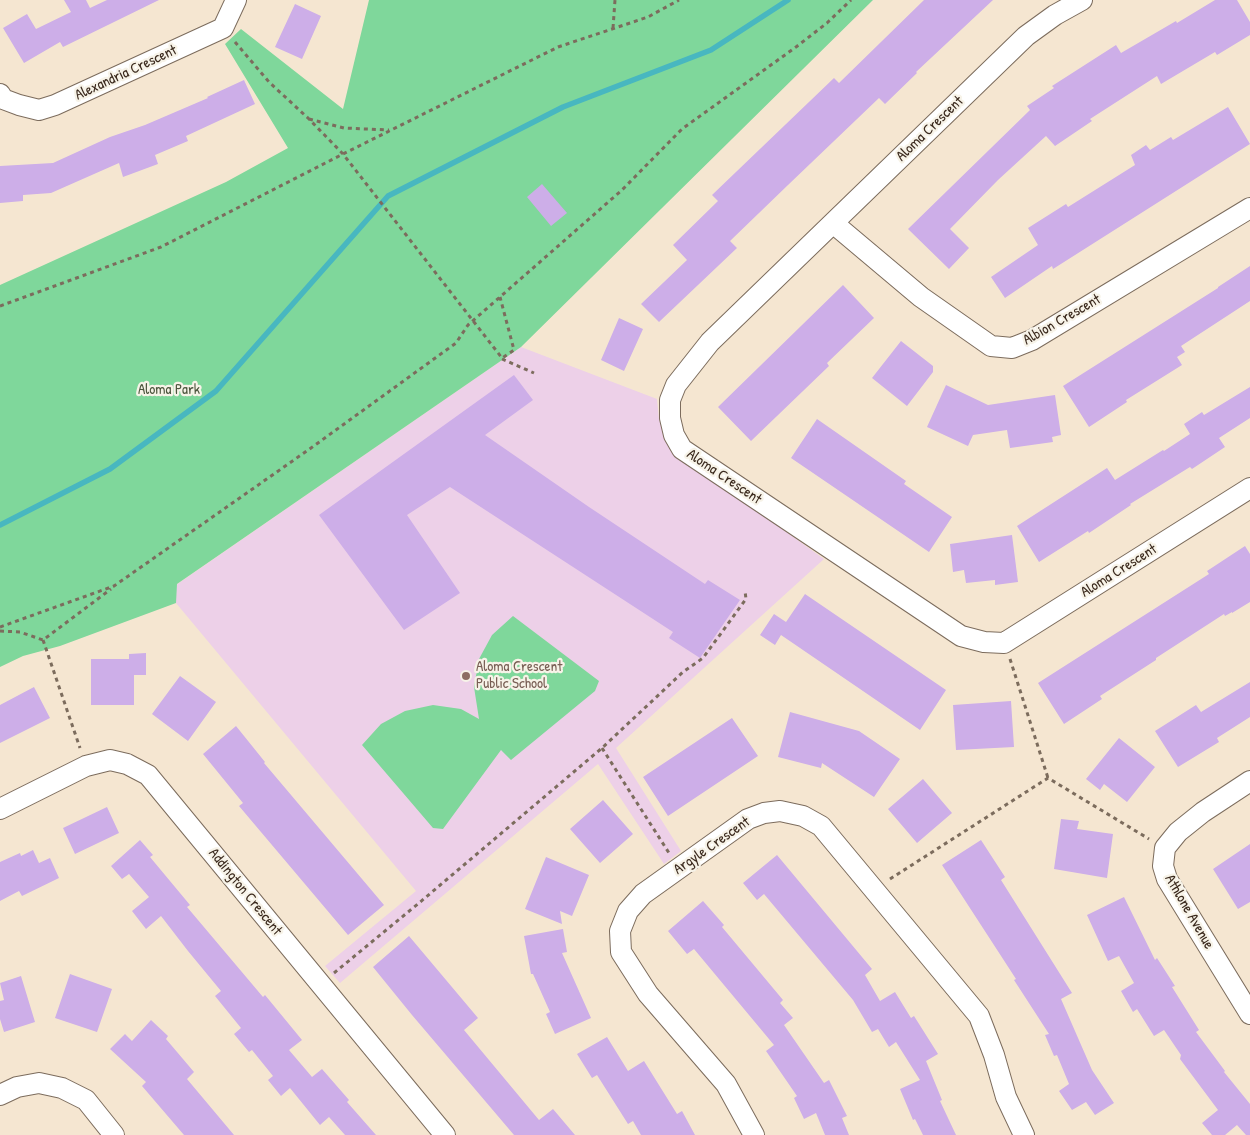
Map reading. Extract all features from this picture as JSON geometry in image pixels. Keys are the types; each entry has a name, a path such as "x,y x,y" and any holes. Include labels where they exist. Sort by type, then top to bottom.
{"street":[{"path":"223,28 236,0"},
{"name":"Aloma Crescent","path":"1082,0 1055,15 1026,36 710,342 676,385 670,400 670,418 674,435 682,450 961,636 984,642 1004,643 1250,488"},
{"name":"Alexandria Crescent","path":"0,94 3,99 19,106 39,110 55,105 223,28"},
{"name":"Albion Crescent","path":"833,223 921,297 991,346 1012,348 1032,340 1250,208"},
{"name":"Addington Crescent","path":"0,809 86,766 110,760 127,764 148,775 445,1135"},
{"path":"1164,848 1178,832 1203,812 1250,782"},
{"name":"Argyle Crescent","path":"754,1135 726,1084 648,994 621,952 620,931 628,912 644,894 748,819 764,813 780,811 803,816 821,826 979,1016 994,1056 1006,1097 1024,1135"},
{"name":"Athlone Avenue","path":"1164,848 1163,866 1167,879 1250,1014"},
{"path":"0,1095 17,1087 39,1083 62,1088 86,1100 114,1135"}],"path":[{"path":"614,28 615,0"},
{"path":"0,306 161,247 558,46 648,16 679,0"},
{"path":"43,640 114,586 456,344 473,320 622,190 682,129 796,47 827,23 851,0"},
{"path":"223,28 269,82 343,154 502,358 534,373"},
{"path":"309,119 344,128 390,130"},
{"path":"500,297 514,350 502,358"},
{"path":"0,629 114,586"},
{"path":"320,984 602,748 683,672 703,658 746,599 745,591"},
{"path":"0,629 20,632 43,640"},
{"path":"43,640 86,766"},
{"path":"1004,643 1048,778 1164,848"},
{"path":"602,748 679,869"},
{"path":"873,890 1048,778"}],"shaded area":[{"name":"Aloma Crescent Public School","path":"521,347 657,399 659,419 664,433 682,457 824,559 616,748 681,851 664,864 598,764 340,983 325,966 416,891 176,603 176,585"}],"green space":[{"name":"Aloma Park","path":"369,0 873,0 521,347 177,584 176,603 60,646 23,656 0,667 0,285 226,182 288,148 225,44 241,29 343,109"},
{"path":"513,616 599,681 595,691 511,760 501,750 443,829 433,828 362,745 381,724 405,711 433,705 461,709 479,719 474,687 479,659 492,635"}],"building":[{"path":"64,0 86,0 90,8 107,0 159,0 63,47 60,42 24,63 3,28 27,14 36,29 71,12"},
{"path":"924,0 993,0 916,72 885,104 879,98 788,185 730,241 737,248 659,322 641,304 687,260 673,245 718,201 712,195 834,78 839,83"},
{"path":"1215,0 1237,0 1250,22 1250,35 1217,55 1215,52 1161,84 1157,76 1090,119 1092,121 1055,146 1046,136 998,180 950,229 969,248 949,269 908,229 1030,110 1027,106 1054,88 1052,86 1116,45 1121,53"},
{"path":"295,4 321,16 302,59 275,47"},
{"path":"244,80 255,104 186,136 188,141 155,155 158,164 123,177 119,163 51,193 23,195 23,201 0,203 0,166 53,163 110,137 145,125 208,98"},
{"path":"1228,107 1250,144 1053,269 1052,266 1005,298 991,277 1038,245 1028,228 1066,204 1068,207 1135,165 1131,155 1146,145 1150,150 1171,137 1173,140"},
{"path":"542,184 567,213 551,226 527,197"},
{"path":"1250,266 1250,301 1181,346 1185,352 1177,357 1182,365 1126,400 1127,402 1089,427 1063,386"},
{"path":"843,285 874,318 827,363 829,366 751,441 718,407"},
{"path":"619,318 643,329 624,371 601,360"},
{"path":"901,341 933,366 933,372 907,406 872,378"},
{"path":"514,375 533,400 485,435 705,584 708,580 740,600 700,658 669,638 673,632 450,487 407,515 460,593 404,630 319,515"},
{"path":"946,385 988,405 1055,395 1061,435 1052,437 1053,442 1010,448 1007,430 973,435 968,446 927,427"},
{"path":"1250,387 1250,418 1219,438 1225,447 1192,469 1190,467 1130,504 1089,533 1088,531 1039,562 1017,526 1107,468 1115,480 1164,451 1190,434 1184,424 1202,412 1204,415"},
{"path":"817,419 906,481 904,484 952,517 929,552 791,458"},
{"path":"1012,535 1018,582 995,585 995,580 966,583 964,570 953,572 950,544"},
{"path":"1245,546 1250,554 1250,602 1232,613 1225,616 1224,614 1156,658 1156,660 1100,696 1102,699 1064,724 1038,683 1209,574 1207,571"},
{"path":"805,594 946,690 920,730 781,635 775,645 760,635 774,614 786,622"},
{"path":"146,653 146,675 134,675 134,705 91,705 91,659 129,659 129,654"},
{"path":"180,676 216,702 188,741 152,714"},
{"path":"1250,682 1250,717 1217,738 1219,742 1178,767 1155,731 1196,705 1201,712"},
{"path":"34,687 50,718 0,743 0,705"},
{"path":"1011,701 1014,747 956,750 953,705"},
{"path":"790,712 859,731 900,759 874,797 822,763 821,768 778,757"},
{"path":"732,718 758,756 668,816 643,777"},
{"path":"236,726 264,763 384,905 348,935 239,806 243,803 203,754"},
{"path":"1119,738 1155,767 1127,802 1104,784 1100,790 1086,779"},
{"path":"923,779 952,813 917,843 888,809"},
{"path":"603,800 633,834 600,863 570,829"},
{"path":"107,807 119,833 75,854 63,828"},
{"path":"1061,819 1079,821 1077,829 1113,834 1107,878 1054,869"},
{"path":"140,840 153,855 150,857 190,905 187,907 302,1040 289,1050 312,1077 322,1069 349,1100 347,1102 376,1135 345,1135 329,1117 320,1125 290,1088 281,1096 268,1080 273,1076 252,1050 249,1052 234,1034 241,1028 215,996 221,991 161,916 146,929 132,911 149,897 129,874 122,879 111,866"},
{"path":"981,840 1005,877 1001,880 1072,993 1061,999 1092,1070 1114,1103 1095,1115 1086,1102 1072,1110 1059,1091 1069,1084 1057,1055 1054,1056 1045,1035 1049,1034 1014,980 1016,979 942,865"},
{"path":"1250,844 1250,902 1238,909 1213,869"},
{"path":"33,850 39,863 50,858 59,878 22,896 19,891 0,901 0,862 20,853 21,856"},
{"path":"777,855 872,969 865,975 880,1001 895,992 911,1018 914,1016 938,1054 926,1061 942,1100 940,1101 956,1135 923,1135 915,1119 913,1120 900,1089 920,1080 896,1042 889,1047 878,1029 872,1032 853,1000 764,894 757,900 743,883"},
{"path":"546,857 589,875 572,916 560,911 562,924 525,909"},
{"path":"1124,897 1155,960 1157,958 1175,986 1172,987 1199,1030 1196,1032 1224,1072 1250,1104 1250,1135 1246,1135 1237,1125 1225,1135 1212,1135 1202,1123 1218,1110 1180,1059 1181,1055 1164,1030 1154,1036 1137,1009 1133,1012 1121,991 1134,983 1119,956 1108,961 1087,915"},
{"path":"703,901 724,925 722,927 783,1000 780,1003 793,1018 784,1025 824,1083 829,1080 847,1116 842,1118 849,1135 825,1135 816,1113 804,1119 794,1098 797,1096 766,1051 774,1045 694,949 687,954 668,931"},
{"path":"563,929 567,952 562,953 591,1018 555,1034 546,1014 550,1012 533,974 531,974 524,936"},
{"path":"409,936 478,1018 464,1030 539,1120 553,1109 575,1135 514,1135 412,1015 373,967"},
{"path":"70,974 112,989 97,1032 55,1018"},
{"path":"21,976 35,1022 4,1032 0,1019 0,1001 4,1000 0,983"},
{"path":"151,1020 168,1036 166,1039 194,1072 187,1079 234,1135 184,1135 142,1086 146,1082 110,1049 125,1034 132,1041"},
{"path":"607,1037 628,1071 644,1061 677,1114 682,1111 695,1135 641,1135 633,1121 628,1124 597,1075 592,1078 577,1054"}],"waterway":[{"path":"0,525 110,469 216,391 388,196 563,107 711,50 788,0"}],"place":[{"name":"Aloma Crescent Public School","path":"466,676"}]}
